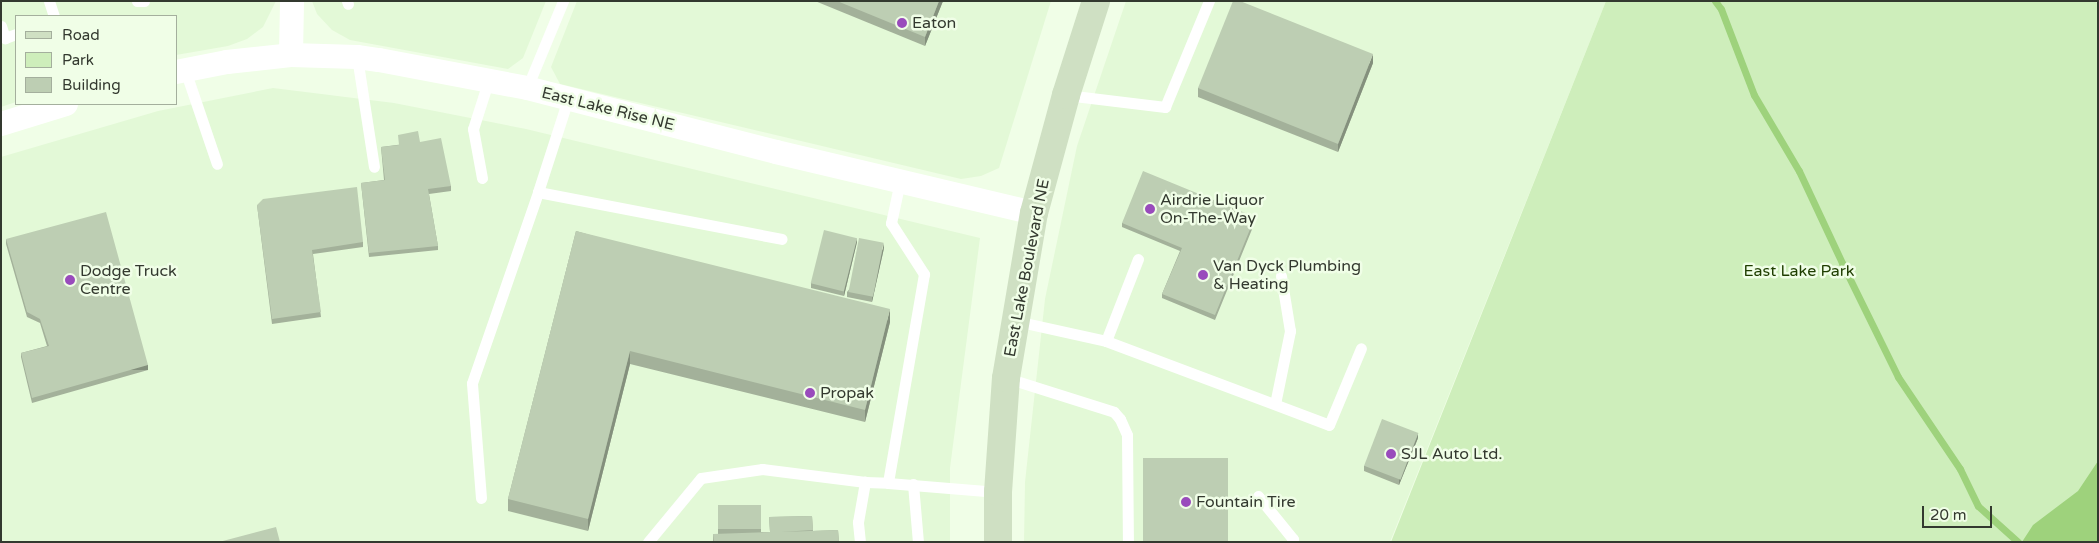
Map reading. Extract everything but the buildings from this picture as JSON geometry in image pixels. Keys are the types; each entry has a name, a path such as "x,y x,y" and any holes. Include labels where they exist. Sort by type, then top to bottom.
{"main road":[{"name":"East Lake Boulevard NE","path":"998,542 998,492 1006,378 1014,320 1034,213 1066,95 1096,1"}],"street":[{"path":"291,55 292,1"},
{"name":"East Lake Rise NE","path":"181,71 227,62 291,55 357,57 489,79 1034,213"},
{"path":"1,124 63,105"}],"lane":[{"path":"49,1 54,15"},
{"path":"137,1 144,1"},
{"path":"527,88 563,1"},
{"path":"1066,95 1165,107 1209,1"},
{"path":"1,26 5,38 15,34"},
{"path":"357,57 374,167"},
{"path":"181,71 217,164"},
{"path":"482,178 473,129 489,79"},
{"path":"481,498 472,383 568,99"},
{"path":"888,483 924,274 892,223 900,181"},
{"path":"538,192 782,239"},
{"path":"1106,341 1138,259"},
{"path":"1275,404 1290,331 1281,276"},
{"path":"1014,320 1106,341 1329,425 1361,348"},
{"path":"1006,378 1114,412 1120,419 1127,435 1128,542"},
{"path":"648,542 701,478 762,469 865,482 914,484 998,492"},
{"path":"860,542 858,522 865,482"},
{"path":"914,484 918,542"},
{"path":"1258,496 1293,539 1292,542"}],"shaded area":[{"path":"1,1 276,1 263,27 247,39 228,46 178,55 178,15 15,15 15,102 1,107"},
{"path":"312,1 546,1 523,58 508,69 350,40 332,30 317,14"},
{"path":"577,1 1051,1 999,168 981,176 961,179 560,84 551,67"},
{"path":"1126,1 1606,1 1390,542 1024,542 1025,482 1045,299 1077,146"},
{"path":"273,88 394,103 526,129 980,238 950,468 950,542 1,542 1,157 158,111"},
{"path":"2098,461 2098,542 2022,542 2033,525 2078,491"}],"green space":[{"name":"East Lake Park","path":"1606,1 2093,1 2098,3 2098,542 1391,542"}],"waterway":[{"path":"1715,1 1721,9 1754,95 1799,171 1898,377 1960,469 1978,506 2018,542"}],"place":[{"name":"Eaton","path":"902,23"},
{"name":"Airdrie Liquor On-The-Way","path":"1150,209"},
{"name":"Van Dyck Plumbing & Heating","path":"1203,275"},
{"name":"Dodge Truck Centre","path":"70,280"},
{"name":"Propak","path":"810,393"},
{"name":"SJL Auto Ltd.","path":"1391,454"},
{"name":"Fountain Tire","path":"1186,502"}]}
